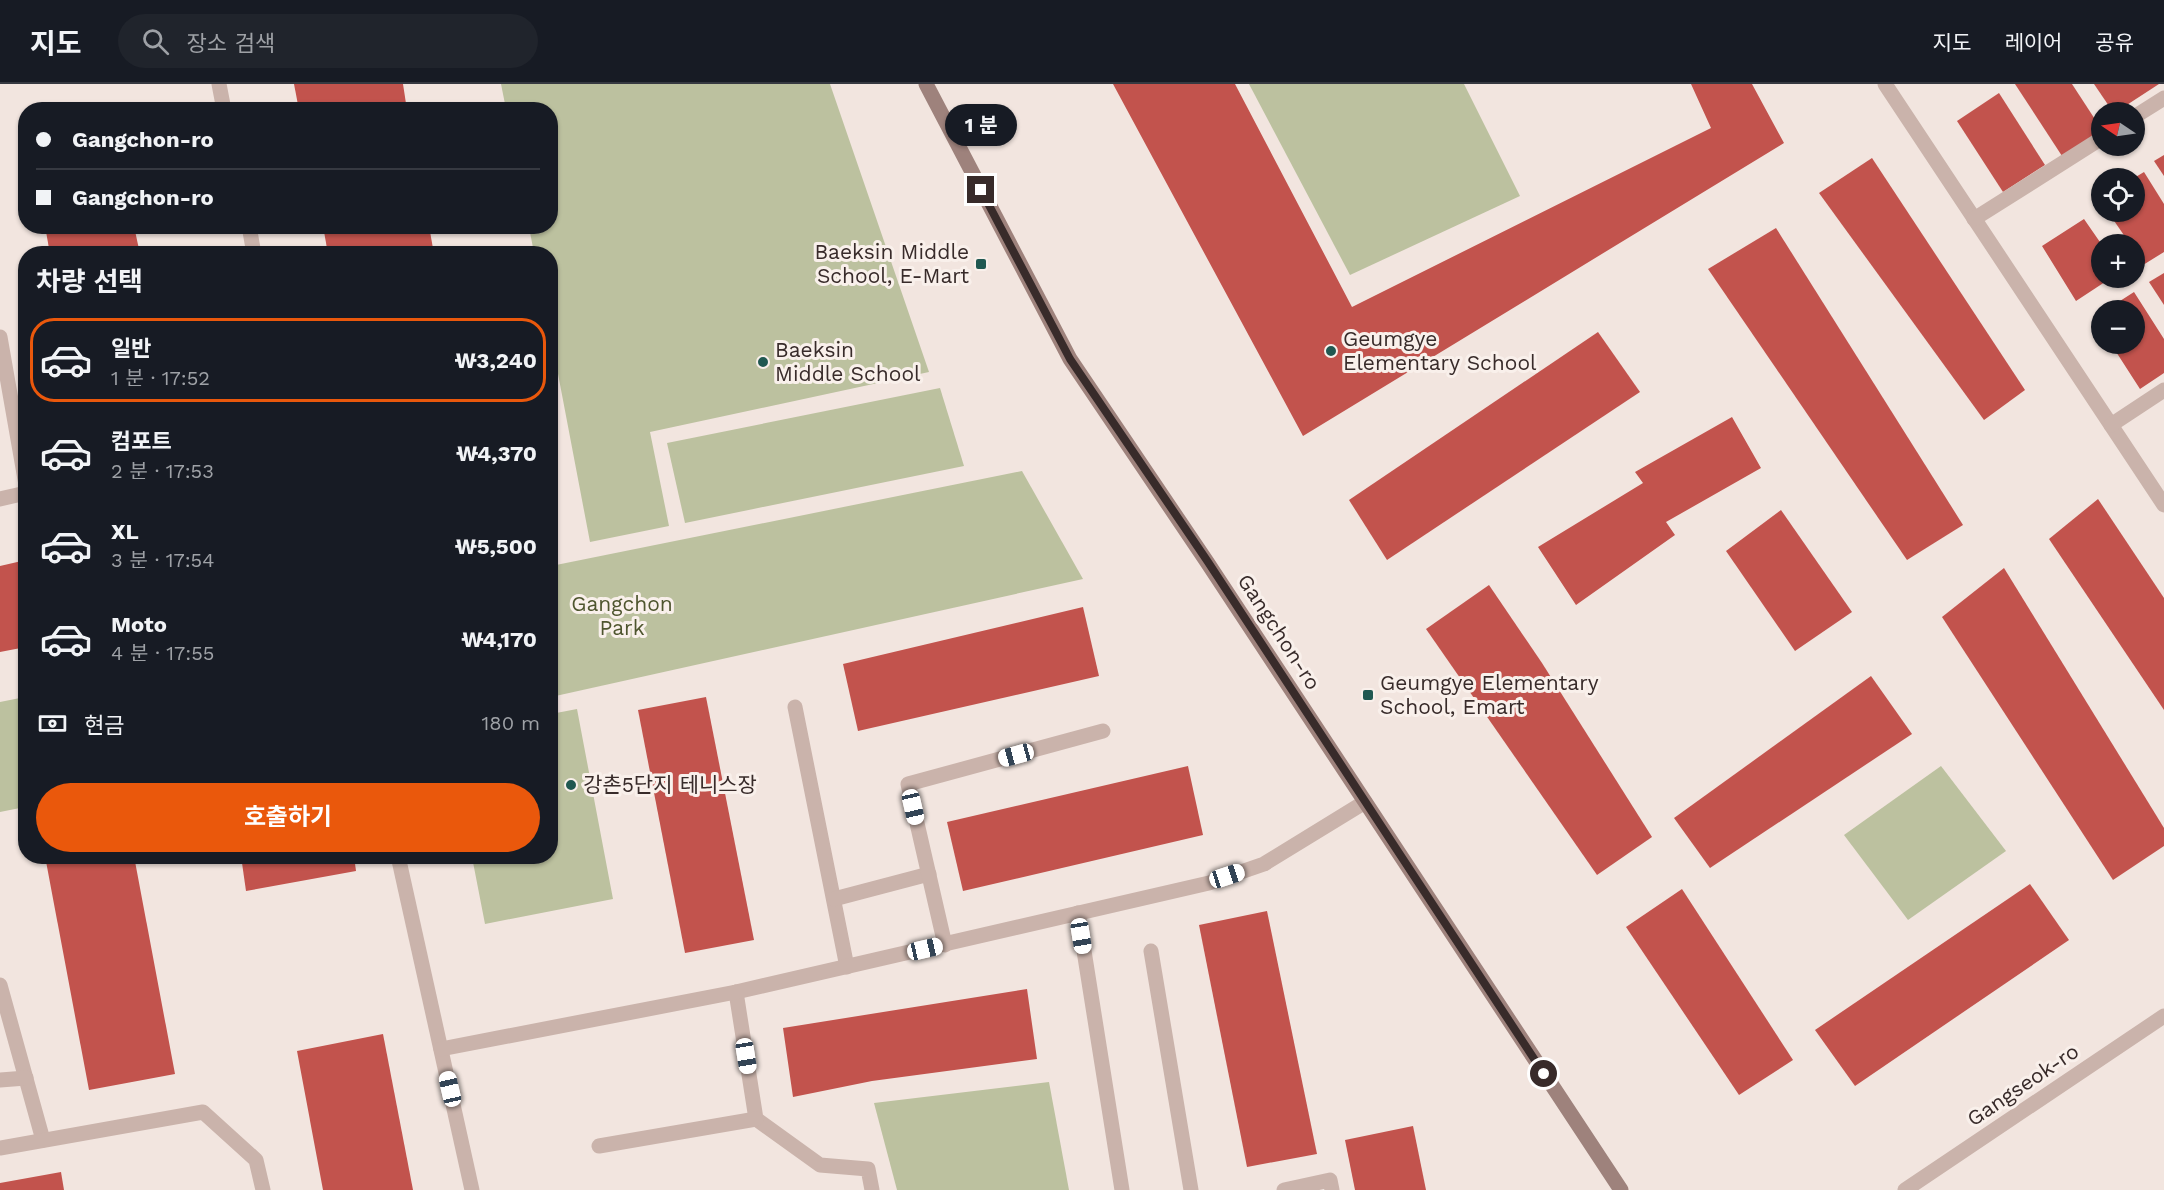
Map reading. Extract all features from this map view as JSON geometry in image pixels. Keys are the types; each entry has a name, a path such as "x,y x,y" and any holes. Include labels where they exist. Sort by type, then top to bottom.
{"main road":[{"name":"Gangchon-ro","path":"926,84 1070,359 1621,1190"}],"street":[{"path":"219,84 222,102"},
{"path":"1885,84 2164,505"},
{"path":"2145,110 2164,98"},
{"path":"1974,219 2091,145"},
{"path":"0,337 18,439"},
{"path":"2111,425 2164,390"},
{"path":"0,499 18,495"},
{"path":"795,708 847,967"},
{"path":"945,945 908,784 1103,731"},
{"path":"441,1049 736,992 1209,882 1264,864 1365,802"},
{"path":"400,864 472,1190"},
{"path":"834,899 928,874"},
{"path":"1078,913 1122,1190"},
{"path":"1151,951 1191,1190"},
{"path":"0,985 43,1140"},
{"path":"736,992 756,1119 820,1165 868,1169 872,1190"},
{"name":"Gangseok-ro","path":"1905,1190 2164,1016"},
{"path":"0,1080 26,1077"},
{"path":"0,1148 203,1112 256,1160 263,1190"},
{"path":"599,1146 756,1119"},
{"path":"1284,1190 1303,1188 1330,1180 1332,1190"}],"green space":[{"name":"Baeksin Middle School","path":"501,84 830,84 929,372 650,432 669,526 590,542 558,374 558,246 533,246 530,234 558,234 558,102 505,102"},
{"path":"1249,84 1464,84 1520,196 1350,275"},
{"path":"940,388 964,466 685,523 667,443"},
{"name":"Gangchon Park","path":"1022,471 1083,579 558,695 558,565"},
{"path":"18,698 18,808 0,812 0,702"},
{"name":"강촌5단지 테니스장","path":"577,709 613,899 485,924 473,864 558,864 558,713"},
{"path":"1941,766 2006,851 1908,920 1844,835"},
{"path":"1049,1082 1069,1190 897,1190 874,1103"}],"building":[{"path":"294,84 403,84 406,102 297,102"},
{"path":"1113,84 1235,84 1352,307 1711,128 1691,84 1752,84 1784,143 1303,436"},
{"path":"2015,84 2072,84 2091,113 2091,137 2062,156"},
{"path":"2094,84 2159,84 2131,102 2106,102"},
{"path":"1999,93 2045,165 2003,192 1957,121"},
{"path":"2164,155 2164,176 2154,161"},
{"path":"1872,158 2025,390 1984,420 1819,193"},
{"path":"2145,174 2164,204 2164,252 2145,264 2145,234 2123,234 2115,222 2145,222"},
{"path":"2084,219 2094,234 2091,234 2091,288 2096,288 2076,301 2042,246"},
{"path":"1776,228 1963,525 1907,560 1708,269"},
{"path":"46,234 136,234 138,246 49,246"},
{"path":"324,234 430,234 433,246 327,246"},
{"path":"2164,273 2164,305 2149,282"},
{"path":"2134,292 2139,300 2122,300"},
{"path":"2145,309 2164,339 2164,373 2140,389 2117,354 2145,354"},
{"path":"1598,332 1640,392 1387,560 1349,500"},
{"path":"1732,417 1761,468 1666,522 1675,535 1576,605 1538,547 1643,483 1635,472"},
{"path":"2098,499 2164,598 2164,710 2049,539"},
{"path":"1781,510 1852,612 1795,651 1726,551"},
{"path":"18,562 18,649 0,652 0,566"},
{"path":"2004,568 2164,828 2164,846 2113,880 1942,617"},
{"path":"1489,585 1542,663 1652,837 1597,875 1426,629"},
{"path":"1083,607 1099,676 858,731 843,664"},
{"path":"1871,676 1912,734 1710,868 1674,818"},
{"path":"706,697 754,940 685,953 638,710"},
{"path":"1188,766 1203,835 963,891 947,822"},
{"path":"47,864 136,864 175,1074 89,1090"},
{"path":"242,864 355,864 356,871 246,891"},
{"path":"2030,884 2069,940 1855,1086 1815,1030"},
{"path":"1682,889 1793,1060 1739,1095 1626,927"},
{"path":"1267,911 1317,1154 1247,1167 1199,925"},
{"path":"1027,989 1037,1059 872,1081 793,1097 783,1028"},
{"path":"383,1034 413,1190 323,1190 297,1051"},
{"path":"1413,1126 1426,1190 1355,1190 1345,1140"},
{"path":"61,1172 64,1190 0,1190 0,1183"}],"place":[{"name":"Baeksin Middle School, E-Mart","path":"981,264"},
{"name":"Geumgye Elementary School","path":"1331,351"},
{"name":"Baeksin Middle School","path":"763,362"},
{"name":"Geumgye Elementary School, Emart","path":"1368,695"},
{"name":"강촌5단지 테니스장","path":"571,785"}],"route":[{"path":"981,190 1070,359 1208,562 1544,1074"}]}
